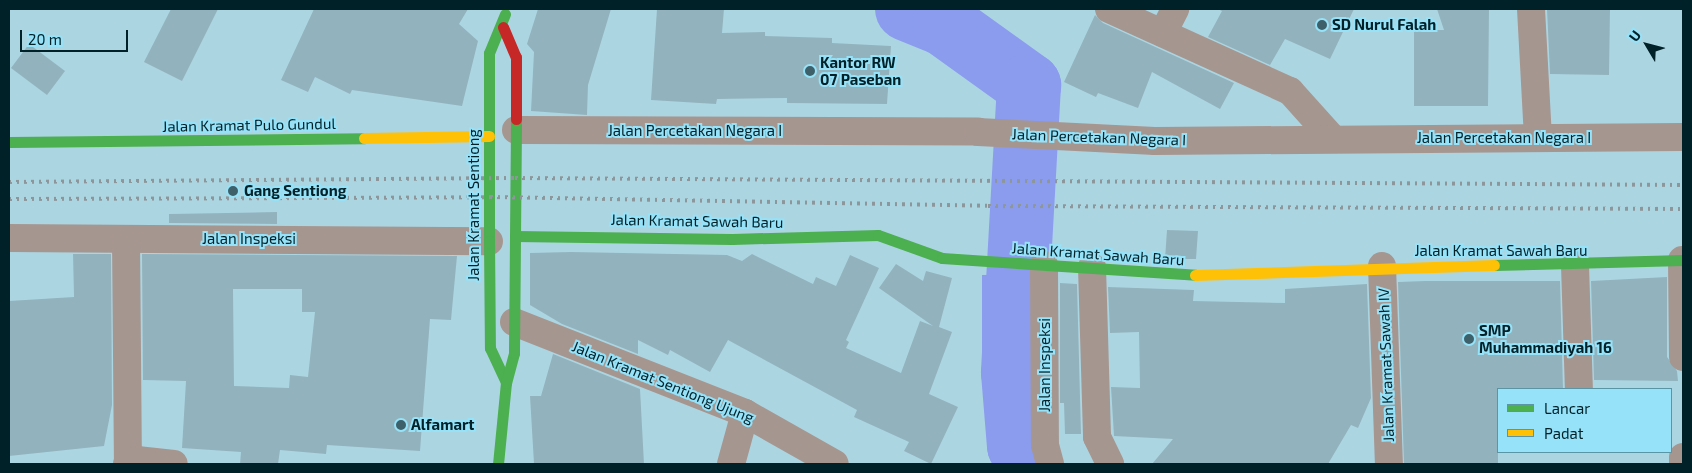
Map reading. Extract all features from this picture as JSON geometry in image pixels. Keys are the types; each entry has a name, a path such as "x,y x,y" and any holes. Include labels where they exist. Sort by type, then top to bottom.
{"street":[{"name":"Jalan Kramat Sentiong","path":"498,464 506,383 514,352 514,322 489,136 489,53 503,28 506,9"},
{"path":"1109,9 1290,92 1333,139"},
{"path":"1163,33 1175,9"},
{"path":"1531,9 1538,137"},
{"name":"Jalan Kramat Sentiong","path":"503,28 516,57 516,130 490,348 506,383"},
{"name":"Jalan Percetakan Negara I","path":"516,130 978,132 1155,140 1683,137"},
{"name":"Jalan Kramat Pulo Gundul","path":"9,142 489,136"},
{"name":"Jalan Kramat Sawah Baru","path":"502,238 732,240 878,235 922,254 983,262 1092,267 1148,274 1255,276 1382,266 1575,266 1683,260"},
{"name":"Jalan Inspeksi","path":"9,238 502,238"},
{"path":"126,239 127,464 158,460 174,464"},
{"path":"1683,260 1683,357"},
{"name":"Jalan Inspeksi","path":"1038,264 1045,445 1050,464"},
{"name":"Jalan Kramat Sawah IV","path":"1382,266 1389,464"},
{"path":"1575,266 1579,388"},
{"path":"1092,267 1097,437 1110,464"},
{"name":"Jalan Kramat Sentiong Ujung","path":"514,322 745,413 835,464"},
{"path":"731,464 745,413"},
{"path":"1683,456 1683,464"}],"water":[{"path":"1033,274 1040,464 1007,464 982,364 982,275"}],"building":[{"path":"171,9 218,9 182,81 144,62"},
{"path":"314,9 468,9 459,24 478,41 462,106 352,90 350,94 315,77 308,92 281,80"},
{"path":"538,9 611,9 588,85 587,115 531,111 534,52 527,44"},
{"path":"657,9 724,9 722,33 765,32 765,36 832,38 832,43 891,46 887,104 787,103 787,98 717,99 716,104 651,100"},
{"path":"1218,9 1354,9 1330,59 1285,39 1270,65 1208,37 1222,11"},
{"path":"1437,9 1489,9 1488,106 1414,106 1414,30 1444,30"},
{"path":"1547,9 1610,9 1609,75 1550,74"},
{"path":"1095,15 1103,23 1234,83 1220,109 1152,72 1138,108 1098,93 1096,97 1064,82"},
{"path":"29,44 65,71 47,95 11,68"},
{"path":"277,212 277,224 169,223 169,214"},
{"path":"1167,230 1198,231 1196,259 1165,259"},
{"path":"530,253 727,255 742,261 752,254 813,284 816,277 836,286 850,255 879,268 846,340 849,342 846,348 901,373 920,321 933,326 879,288 896,264 923,281 926,271 952,278 939,327 952,332 929,394 958,407 931,464 904,451 909,442 854,417 857,410 728,340 710,372 670,350 668,355 638,340 638,354 562,324 530,305"},
{"path":"73,254 111,254 112,405 104,446 9,456 9,301 74,297"},
{"path":"142,254 457,256 451,320 430,319 420,451 327,445 326,454 280,450 278,464 240,464 241,452 182,448 186,381 143,380","holes":["233,289 302,289 302,312 315,312 308,377 290,375 289,388 234,386"]},
{"path":"1667,277 1667,357 1677,371 1678,381 1594,380 1591,281"},
{"path":"1560,281 1563,388 1497,388 1498,464 1404,464 1398,282"},
{"path":"1060,283 1077,284 1081,434 1065,434 1064,403 1060,403"},
{"path":"1367,284 1371,398 1358,428 1351,425 1328,464 1152,464 1173,439 1114,436 1111,387 1140,388 1139,332 1110,333 1108,287 1194,290 1193,301 1285,303 1285,289"},
{"path":"553,354 640,389 644,464 534,464 530,396 541,396"}],"waterway":[{"path":"907,9 944,24 1029,85 1013,373 1019,446 1028,464"}],"railway":[{"path":"9,182 515,178 1683,185"},
{"path":"9,199 490,197 988,206 1683,209"}],"traffic: fast":[{"path":"505,14 489,53 489,241 490,348 506,383"},
{"path":"498,464 506,383 514,353 516,119"},
{"path":"9,142 364,138"},
{"path":"515,236 732,239 878,235 942,258 1195,275"},
{"path":"1494,265 1683,260"}],"traffic: slow":[{"path":"364,138 489,136"},
{"path":"1195,275 1494,265"}],"traffic: jam":[{"path":"503,27 516,57 516,119"}],"place":[{"name":"SD Nurul Falah","path":"1322,25"},
{"name":"Kantor RW 07 Paseban","path":"810,71"},
{"name":"Gang Sentiong","path":"233,191"},
{"name":"SMP Muhammadiyah 16","path":"1469,339"},
{"name":"Alfamart","path":"401,425"}]}
